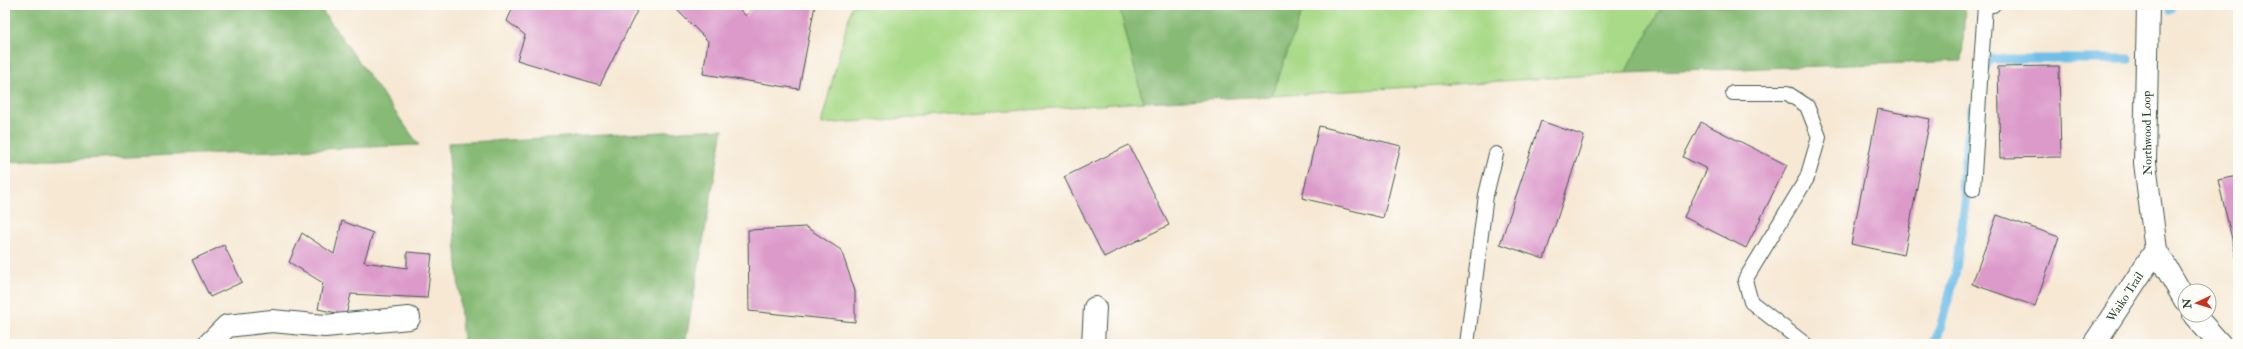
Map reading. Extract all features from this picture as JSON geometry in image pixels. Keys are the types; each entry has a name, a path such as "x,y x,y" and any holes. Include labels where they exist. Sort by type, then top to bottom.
{"street":[{"name":"Northwood Loop","path":"2148,5 2145,163 2156,250 2177,286"},
{"name":"Waiko Trail","path":"2094,344 2156,250"},
{"path":"1093,344 1095,308"},
{"path":"209,344 227,326 272,321 325,326 409,318"},
{"path":"2201,323 2220,344"}],"lane":[{"path":"1973,189 1985,5 1993,5"},
{"path":"1733,93 1787,93 1807,106 1819,137 1807,178 1745,280 1751,302 1806,344"},
{"path":"1467,344 1486,195 1496,154"}],"green space":[{"path":"5,5 318,5 419,145 5,162"},
{"path":"852,5 1119,5 1143,102 821,124"},
{"path":"1119,5 1304,5 1272,96 1143,102"},
{"path":"1304,5 1663,5 1625,73 1272,96"},
{"path":"1663,5 1965,5 1962,61 1625,73"},
{"path":"723,129 685,344 463,344 448,143"}],"building":[{"path":"514,5 640,5 600,85 517,60 525,35 507,21"},
{"path":"672,5 735,5 746,16 754,5 815,5 799,89 703,74 708,41"},
{"path":"2059,66 2061,157 2000,158 1998,67"},
{"path":"1878,109 1930,119 1904,255 1851,244"},
{"path":"1541,121 1584,136 1544,259 1500,244"},
{"path":"1701,122 1787,165 1746,248 1684,217 1707,169 1683,157"},
{"path":"1319,126 1401,146 1383,218 1302,198"},
{"path":"1129,145 1169,225 1104,257 1064,177"},
{"path":"2238,176 2238,255 2236,256 2218,180"},
{"path":"1997,215 2059,237 2035,306 1972,284"},
{"path":"342,221 373,233 364,262 407,268 407,252 432,254 427,298 351,294 346,315 318,309 323,283 289,262 302,233 334,254"},
{"path":"806,227 841,250 855,291 855,322 749,311 748,230"},
{"path":"224,245 242,282 210,297 192,260"}],"waterway":[{"path":"2170,11 2172,5"},
{"path":"1984,71 1989,59 2129,59"},
{"path":"1932,344 1938,335 1955,275 1966,197 1962,182 1972,108"}]}
